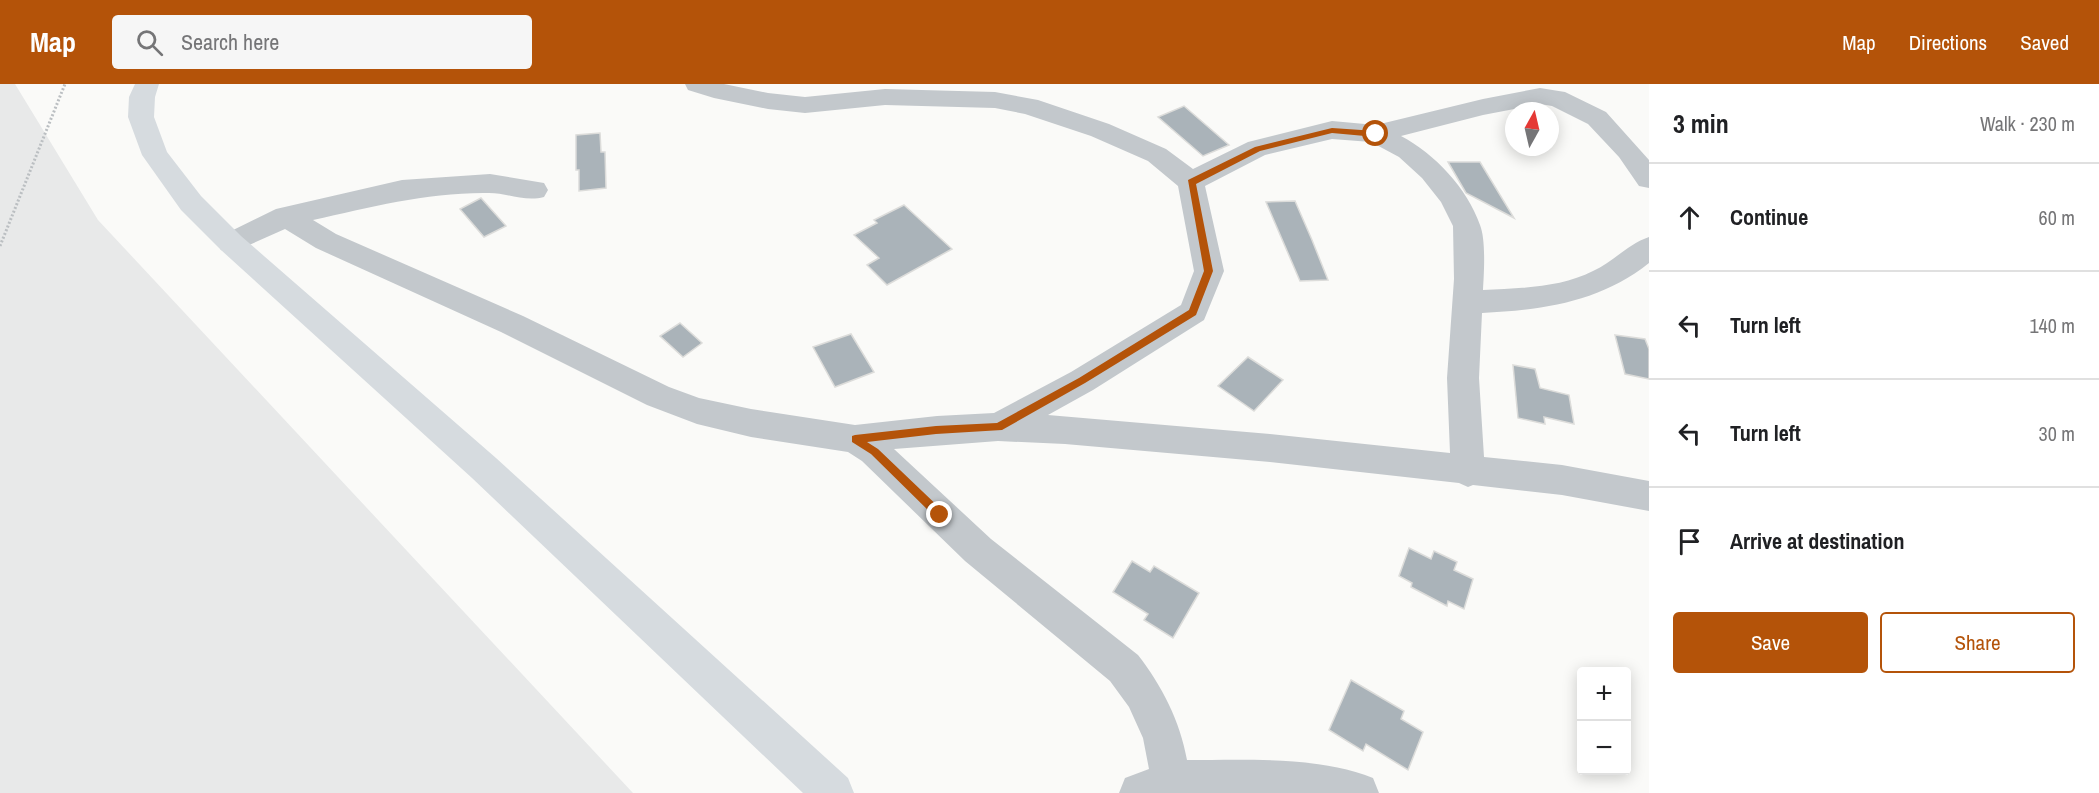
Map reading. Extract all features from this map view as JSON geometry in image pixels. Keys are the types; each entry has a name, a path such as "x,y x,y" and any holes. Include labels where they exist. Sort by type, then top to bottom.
{"main road":[{"path":"147,84 142,97 141,117 155,155 191,203 231,243 484,468 833,793"}],"street":[{"path":"697,84 714,90 768,101 805,105 885,97 995,100 1029,106 1100,130 1157,155 1191,182 1209,271 1192,312 1082,381 998,427"},
{"path":"1191,182 1257,148 1332,130 1376,134 1483,107 1540,96 1556,98 1575,105 1597,118 1628,151 1649,179"},
{"path":"1376,134 1408,151 1431,171 1452,197 1467,226 1467,302 1463,378 1468,471"},
{"path":"231,243 286,216 402,190 490,183 534,190"},
{"path":"286,216 326,241 512,324 658,396 697,411 751,423 855,439 936,430 998,427 1065,430 1270,448 1562,480 1649,496"},
{"path":"1467,302 1524,300 1554,295 1596,283 1623,268 1649,248"},
{"path":"855,439 874,452 978,550 1124,668 1143,693 1163,737 1155,787 1279,780 1358,793"}],"path":[{"path":"0,246 65,84"}],"shaded area":[{"path":"0,84 15,84 98,220 633,793 0,793"}],"building":[{"path":"1184,106 1229,145 1203,156 1158,117"},
{"path":"600,133 601,152 605,152 606,188 579,191 579,170 576,170 576,135"},
{"path":"1448,162 1480,162 1514,218 1466,193"},
{"path":"481,198 506,226 484,237 460,209"},
{"path":"1295,201 1328,280 1300,281 1266,202"},
{"path":"904,205 952,249 887,285 867,265 879,258 854,235 877,223 874,220"},
{"path":"680,323 702,343 683,357 660,336"},
{"path":"851,334 874,372 835,387 813,347"},
{"path":"1615,335 1645,339 1649,349 1649,379 1625,374"},
{"path":"1248,357 1283,380 1254,411 1218,386"},
{"path":"1513,365 1535,369 1540,388 1569,395 1574,424 1544,417 1545,424 1518,418"},
{"path":"1409,548 1431,559 1434,551 1457,562 1454,570 1473,579 1464,609 1448,601 1447,606 1411,587 1412,583 1399,576"},
{"path":"1132,561 1150,572 1154,566 1199,593 1173,638 1144,620 1148,614 1113,592"},
{"path":"1351,680 1404,711 1401,719 1423,732 1408,770 1366,744 1363,751 1329,730"}],"route":[{"path":"940,515 874,452 855,439 936,430 998,427 1082,381 1192,312 1209,271 1191,182 1257,148 1332,130 1376,134"}]}
